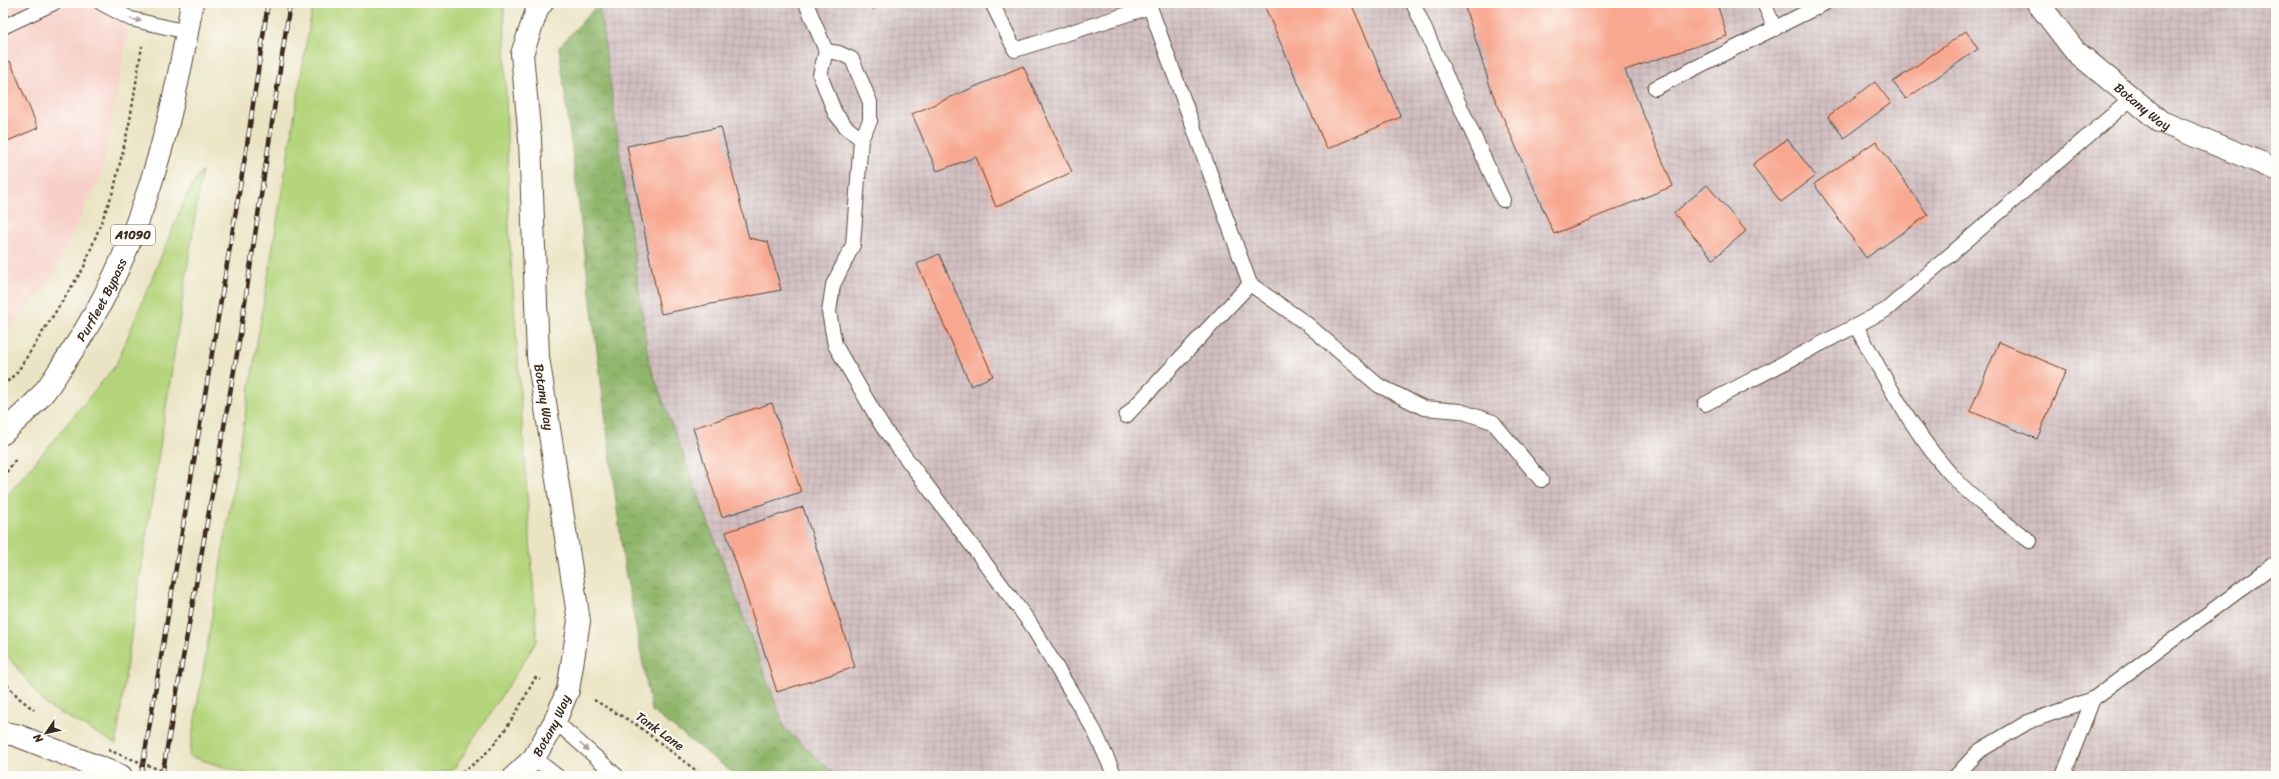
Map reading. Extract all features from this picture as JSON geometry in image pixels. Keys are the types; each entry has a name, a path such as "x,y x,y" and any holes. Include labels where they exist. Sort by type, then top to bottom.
{"street":[{"name":"Purfleet Bypass","path":"3,433 41,397 81,339 110,287 144,208 167,125 192,3"},
{"name":"Botany Way","path":"515,776 534,758 555,720 568,690 579,621 538,357 530,139 522,54 538,7 542,3"},
{"name":"Botany Way","path":"2038,3 2075,51 2161,122 2276,169"},
{"path":"7,729 50,749 121,776"}],"lane":[{"path":"3,27 54,3"},
{"path":"101,3 131,19 187,32"},
{"path":"806,3 826,51 820,74 835,114 846,127 861,139"},
{"path":"992,3 1015,50 1150,7 1250,284 1307,324 1378,385 1424,408 1460,411 1494,422 1541,480"},
{"path":"1413,3 1503,200"},
{"path":"1764,3 1775,29"},
{"path":"1655,88 1825,3"},
{"path":"826,51 839,53 852,59 870,102 870,121 861,139 853,245 833,285 829,312 835,345 882,426 1030,623 1094,730 1115,776"},
{"path":"1705,404 1886,310 2132,98"},
{"path":"1126,416 1250,284"},
{"path":"1856,326 1891,389 1925,441 1958,482 1990,512 2030,540"},
{"path":"1956,776 1979,751 2028,722 2093,699 2276,563"},
{"path":"2063,776 2093,699"},
{"path":"555,720 617,776"},
{"path":"534,758 557,776"}],"path":[{"path":"3,386 18,371 84,267 114,189 130,120 146,22"},
{"path":"3,476 16,459"},
{"path":"457,776 484,756 500,736 522,704 535,678"},
{"name":"Tank Lane","path":"603,704 637,725 703,776"},
{"path":"108,750 176,776"}],"shaded area":[{"path":"3,3 133,3 102,173 48,285 3,335"},
{"path":"599,3 2276,3 2276,776 837,776 785,729 649,363"}],"green space":[{"path":"313,3 504,3 509,229 537,641 454,769 419,776 252,776 189,756"},
{"path":"599,3 649,363 785,729 837,776 737,776 652,711 624,565 559,47"},
{"path":"202,171 116,744 46,705 3,650 3,504 8,495 116,365 187,194"}],"building":[{"path":"871,3 888,3 873,9"},
{"path":"1263,3 1351,3 1401,117 1327,149"},
{"path":"1450,3 1717,3 1727,36 1625,70 1673,186 1554,234 1492,92 1464,4 1451,8"},
{"path":"1966,31 1978,49 1906,99 1893,82"},
{"path":"10,61 38,128 3,143 3,64"},
{"path":"1023,66 1072,172 996,207 976,157 937,171 912,114"},
{"path":"1875,82 1891,103 1844,138 1828,116"},
{"path":"721,127 749,238 768,242 781,290 661,314 627,146"},
{"path":"1787,139 1816,176 1781,202 1752,165"},
{"path":"1876,141 1928,215 1866,258 1814,184"},
{"path":"1707,185 1746,231 1713,259 1674,213"},
{"path":"939,254 993,376 971,386 917,264"},
{"path":"1999,342 2066,370 2037,439 1970,411"},
{"path":"772,403 801,492 722,517 693,428"},
{"path":"803,507 855,667 777,692 726,532"}],"railway":[{"path":"141,776 247,145 268,3"},
{"path":"162,776 238,348 290,3"}]}
